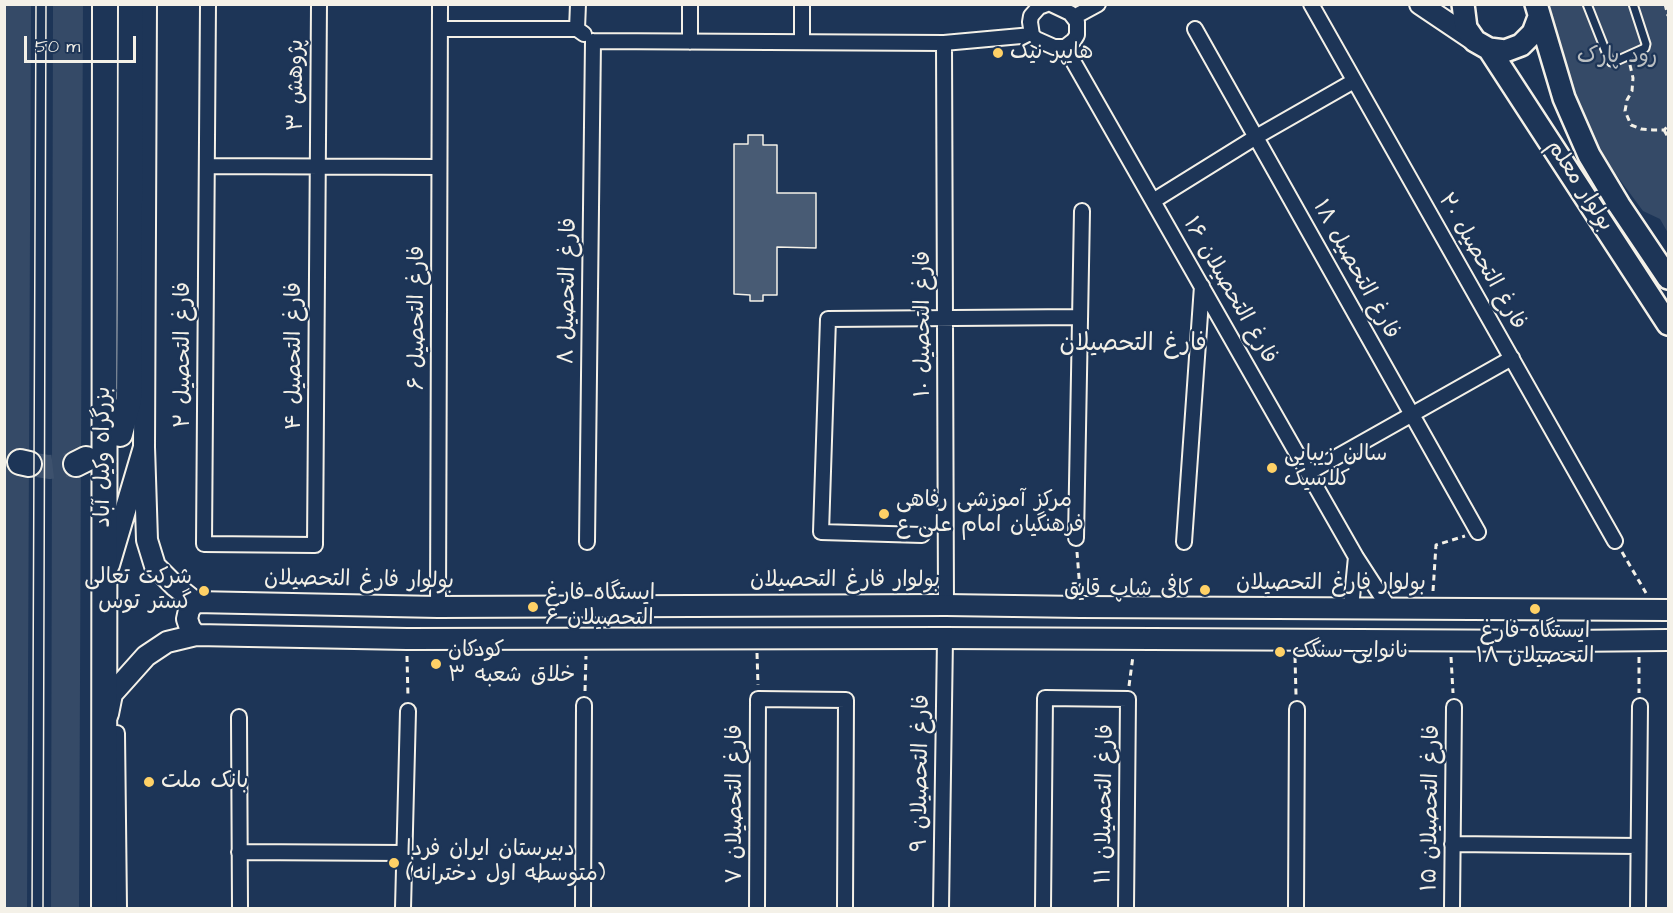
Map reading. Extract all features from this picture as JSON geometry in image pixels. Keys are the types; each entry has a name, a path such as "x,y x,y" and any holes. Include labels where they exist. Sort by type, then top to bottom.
{"highway":[{"name":"بزرگراه وکیل آباد","path":"104,909 103,820 110,735 104,582 105,4"},
{"path":"120,434 129,400 131,4"}],"main road":[{"path":"146,4 144,447 147,540 155,566 195,602 189,610 187,619 196,635"},
{"path":"1420,4 1482,45 1505,51 1521,45 1533,33 1538,11"},
{"name":"بولوار معلم","path":"1464,4 1466,28 1482,45 1668,324"},
{"name":"بولوار معلم","path":"1538,11 1564,98 1590,155 1619,205 1668,278"},
{"path":"104,582 144,447"},
{"name":"بولوار فارغ التحصیلان","path":"195,602 438,607 946,605 1662,610"},
{"path":"945,638 946,605"},
{"path":"110,735 112,694 146,656 166,642 196,635 407,639 1668,640"}],"street":[{"name":"فارغ التحصیل ۲","path":"207,4 204,544 315,545"},
{"name":"پژوهش ۳","path":"318,166 319,4"},
{"name":"فارغ التحصیل ۶","path":"438,607 440,4"},
{"path":"577,29 578,4"},
{"path":"690,4 690,42"},
{"path":"802,4 802,42"},
{"path":"1074,17 1098,4"},
{"name":"فارغ التحصیل ۲۰","path":"1311,4 1615,541"},
{"path":"1046,5 1070,13 1074,17 1077,22 1077,34 1070,44 1054,47 1032,35 1029,22 1031,16 1046,5"},
{"path":"440,29 577,29 592,41 690,42 944,43 1032,35"},
{"name":"فارغ التحصیل ۱۸","path":"1195,29 1478,532"},
{"name":"فارغ التحصیل ۸","path":"587,542 592,41"},
{"name":"فارغ التحصیل ۱۰","path":"944,43 946,605"},
{"name":"فارغ التحصیلان ۱۶","path":"1065,46 1356,557 1389,608"},
{"path":"1154,201 1256,137 1354,81"},
{"path":"207,166 439,167"},
{"name":"فارغ التحصیل ۴","path":"315,545 318,166"},
{"path":"1076,538 1082,212"},
{"path":"1184,542 1202,286"},
{"path":"922,535 821,532 828,319 1080,317"},
{"path":"1308,473 1512,358"},
{"path":"1351,608 1356,557"},
{"name":"فارغ التحصیلان ۹","path":"941,909 945,638"},
{"path":"1043,909 1045,698 1128,699"},
{"path":"758,699 846,700 845,909"},
{"name":"فارغ التحصیلان ۷","path":"757,909 758,699"},
{"name":"فارغ التحصیلان ۱۱","path":"1126,909 1128,699"},
{"path":"583,909 584,705"},
{"path":"1638,909 1640,705"},
{"name":"فارغ التحصیلان ۱۵","path":"1452,909 1454,707"},
{"path":"1296,909 1297,709"},
{"path":"403,909 408,711"},
{"path":"239,717 240,909"},
{"path":"110,735 118,839 119,909"},
{"path":"103,820 118,839"},
{"path":"1452,844 1638,846"},
{"path":"239,852 404,853"}],"lane":[{"path":"1587,4 1611,62 1628,57 1645,48 1646,44 1634,4"}],"path":[{"path":"1665,4 1668,16"},
{"path":"1628,57 1633,78 1632,91 1625,111 1631,125 1641,129 1664,130 1668,126"},
{"path":"1664,130 1668,137"},
{"path":"1432,608 1436,545 1478,532"},
{"path":"1076,538 1081,607"},
{"path":"1615,541 1662,610"},
{"path":"407,639 408,711"},
{"path":"584,705 587,639"},
{"path":"757,639 758,699"},
{"path":"1128,699 1135,640"},
{"path":"1295,640 1297,709"},
{"path":"1639,640 1640,705"},
{"path":"1450,641 1454,707"}],"green space":[{"path":"31,4 27,908 5,908 4,5"},
{"path":"83,4 79,908 51,908 53,5"},
{"name":"رود پارک","path":"1542,5 1668,5 1668,233 1660,219 1643,211 1595,146"}],"building":[{"path":"748,135 763,135 763,145 777,145 777,193 816,193 816,248 777,247 777,295 763,295 763,301 750,301 750,295 734,294 734,144 748,144"}],"tunnel":[{"path":"29,464 49,467 76,464"}],"tram line":[{"path":"32,908 36,4"},
{"path":"43,908 46,4"}],"place":[{"name":"هایپر نیک","path":"998,53"},
{"name":"سالن زیبایی کلاسیک","path":"1272,468"},
{"name":"مرکز آموزشی رفاهی فرهنگیان امام علی ع","path":"884,514"},
{"name":"کافی شاپ قایق","path":"1205,590"},
{"name":"شرکت تعالی گستر توس","path":"204,591"},
{"name":"ایستگاه فارغ التحصیلان ۶","path":"533,607"},
{"name":"ایستگاه فارغ التحصیلان ۱۸","path":"1535,609"},
{"name":"نانوایی سنگک","path":"1280,652"},
{"name":"کودکان خلاق شعبه ۳","path":"436,664"},
{"name":"بانک ملت","path":"149,782"},
{"name":"دبیرستان ایران فردا (متوسطه اول دخترانه)","path":"394,863"}],"district":[{"name":"فارغ التحصیلان","path":"1133,345"}]}
